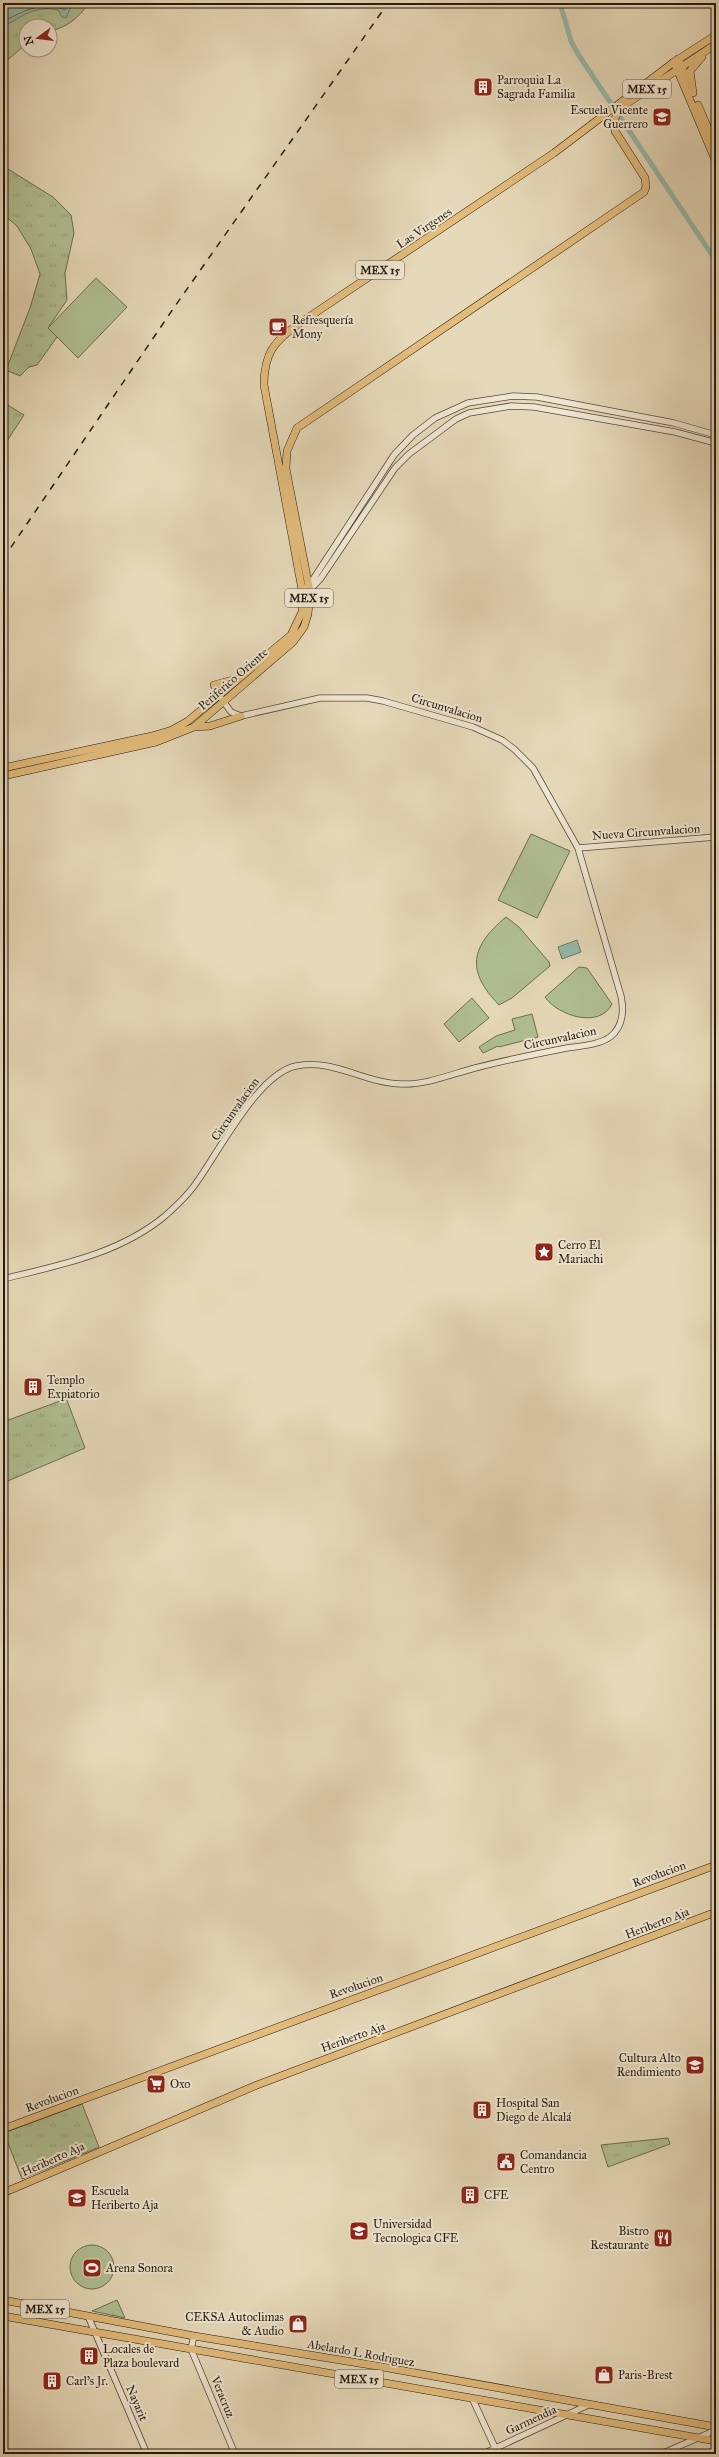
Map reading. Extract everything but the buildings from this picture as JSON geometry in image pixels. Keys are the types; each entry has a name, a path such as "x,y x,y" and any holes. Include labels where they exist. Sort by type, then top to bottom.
{"main road":[{"name":"MEX 15","path":"614,111 716,35"},
{"name":"MEX 15","path":"614,111 620,101 678,64 716,44"},
{"path":"693,93 690,71 716,44"},
{"path":"678,64 693,93 716,147"},
{"path":"678,64 716,162"},
{"name":"Las Virgenes","path":"278,464 264,385 266,362 275,344 292,328 614,111"},
{"name":"Periferico Oriente","path":"3,768 145,738 172,730 188,721 221,698 300,633 308,614 306,591 290,497 286,460 289,443 297,428 644,192 646,187 645,178 615,131 614,111"},
{"name":"Periferico Oriente","path":"3,776 156,742 194,728 240,677 290,635 302,612 306,591 278,464"},
{"path":"214,685 240,677"},
{"path":"194,728 210,726 241,716"},
{"name":"Revolucion","path":"3,2129 716,1864"},
{"name":"Heriberto Aja","path":"3,2193 257,2085 716,1912"},
{"name":"Abelardo L Rodriguez","path":"3,2300 194,2336 466,2381 716,2429"},
{"name":"MEX 15","path":"3,2316 94,2331 473,2400 716,2441"}],"street":[{"path":"306,591 394,455 421,428 444,413 462,405 491,399 532,396 674,423 716,434"},
{"path":"306,591 395,468 445,427 469,413 511,406 534,407 675,432 716,443"},
{"name":"Circunvalacion","path":"3,1279 106,1251 130,1241 166,1215 193,1188 258,1091 276,1074 291,1068 311,1064 324,1065 384,1082 412,1084 504,1061 595,1043 610,1037 622,1019 622,1003 578,848 533,768 502,740 473,726 383,701 352,697 320,698 241,716"},
{"path":"221,698 231,712 241,716"},
{"name":"Nueva Circunvalacion","path":"578,848 716,837"},
{"name":"Nayarit","path":"88,2316 147,2454"},
{"path":"191,2349 194,2336"},
{"name":"Veracruz","path":"191,2349 235,2454"},
{"path":"473,2400 497,2451"},
{"name":"Garmendia","path":"483,2454 497,2451 588,2405"},
{"path":"661,2454 716,2429"}],"green space":[{"path":"3,3 89,3 72,21 58,28 58,18 18,18 18,51 3,64"},
{"path":"3,166 53,197 71,215 74,233 65,273 67,300 48,328 57,337 37,365 29,367 20,376 6,370 30,308 40,274 31,249 17,226 3,214"},
{"path":"96,278 127,307 78,358 48,328"},
{"path":"6,404 24,415 3,447 3,408"},
{"path":"531,834 570,851 537,918 498,900"},
{"path":"506,917 519,927 549,962 550,966 512,998 499,1005 488,993 481,981 477,970 477,960 479,949 485,939"},
{"path":"579,967 587,968 612,1004 606,1012 598,1016 589,1018 569,1014 559,1010 545,997"},
{"path":"472,998 489,1018 459,1042 444,1024"},
{"path":"532,1014 538,1037 498,1046 483,1053 479,1047 496,1036 515,1030 512,1019"},
{"path":"65,1395 85,1448 3,1483 3,1422 60,1401"},
{"path":"82,2104 99,2147 22,2179 4,2133"},
{"path":"668,2138 670,2144 608,2167 601,2145"},
{"name":"Arena Sonora","path":"92,2245 104,2249 110,2255 114,2267 110,2279 104,2285 92,2289 80,2285 74,2279 70,2267 74,2255 80,2249"},
{"path":"117,2300 125,2318 92,2311"}],"water":[{"path":"15,3 73,3 66,18 62,17 58,10 36,10 29,12 3,27 3,8"},
{"path":"577,940 581,952 562,959 558,947"}],"waterway":[{"path":"560,3 571,41 578,54 716,261"}],"railway":[{"path":"3,559 173,309 388,3"}],"place":[{"name":"Parroquia La Sagrada Familia","path":"483,87"},
{"name":"Escuela Vicente Guerrero","path":"662,117"},
{"name":"Refresquería Mony","path":"278,327"},
{"name":"Cerro El Mariachi","path":"544,1252"},
{"name":"Templo Expiatorio","path":"33,1387"},
{"name":"Cultura Alto Rendimiento","path":"695,2065"},
{"name":"Oxo","path":"156,2084"},
{"name":"Hospital San Diego de Alcalá","path":"482,2110"},
{"name":"Comandancia Centro","path":"506,2162"},
{"name":"CFE","path":"470,2195"},
{"name":"Escuela Heriberto Aja","path":"77,2198"},
{"name":"Universidad Tecnologica CFE","path":"359,2231"},
{"name":"Bistro Restaurante","path":"663,2238"},
{"name":"Arena Sonora","path":"92,2268"},
{"name":"CEKSA Autoclimas & Audio","path":"298,2324"},
{"name":"Locales de Plaza boulevard","path":"89,2356"},
{"name":"Paris-Brest","path":"604,2375"},
{"name":"Carl's Jr.","path":"52,2381"}]}
